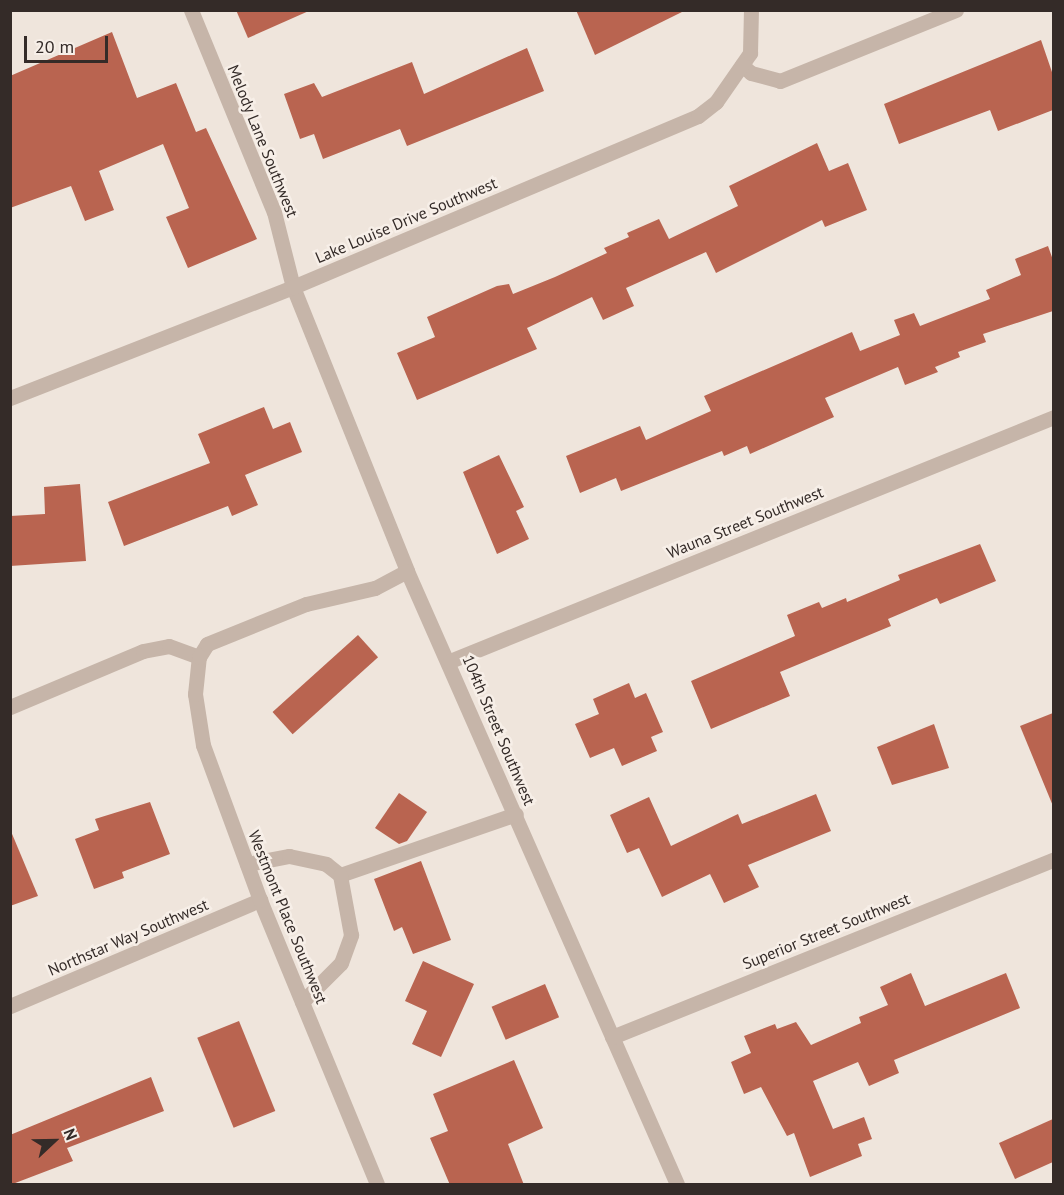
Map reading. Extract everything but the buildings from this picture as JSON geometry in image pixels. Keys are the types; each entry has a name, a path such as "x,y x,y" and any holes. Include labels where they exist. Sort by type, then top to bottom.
{"street":[{"name":"Melody Lane Southwest","path":"191,10 274,213 293,287"},
{"name":"Lake Louise Drive Southwest","path":"10,398 293,287 698,116 716,102 742,65 753,40 751,10"},
{"path":"742,65 751,74 780,81 957,10"},
{"name":"104th Street Southwest","path":"293,287 407,571 450,661 677,1185"},
{"name":"Wauna Street Southwest","path":"450,661 1053,417"},
{"path":"10,707 143,651 169,646 199,657 207,644 306,604 375,588 407,571"},
{"name":"Westmont Place Southwest","path":"199,657 196,717 260,900 377,1185"},
{"path":"340,875 516,814"},
{"path":"247,864 289,856 326,864 340,875 351,935 341,963 302,1002"},
{"name":"Superior Street Southwest","path":"612,1037 1053,859"},
{"name":"Northstar Way Southwest","path":"10,1006 260,900"}]}
